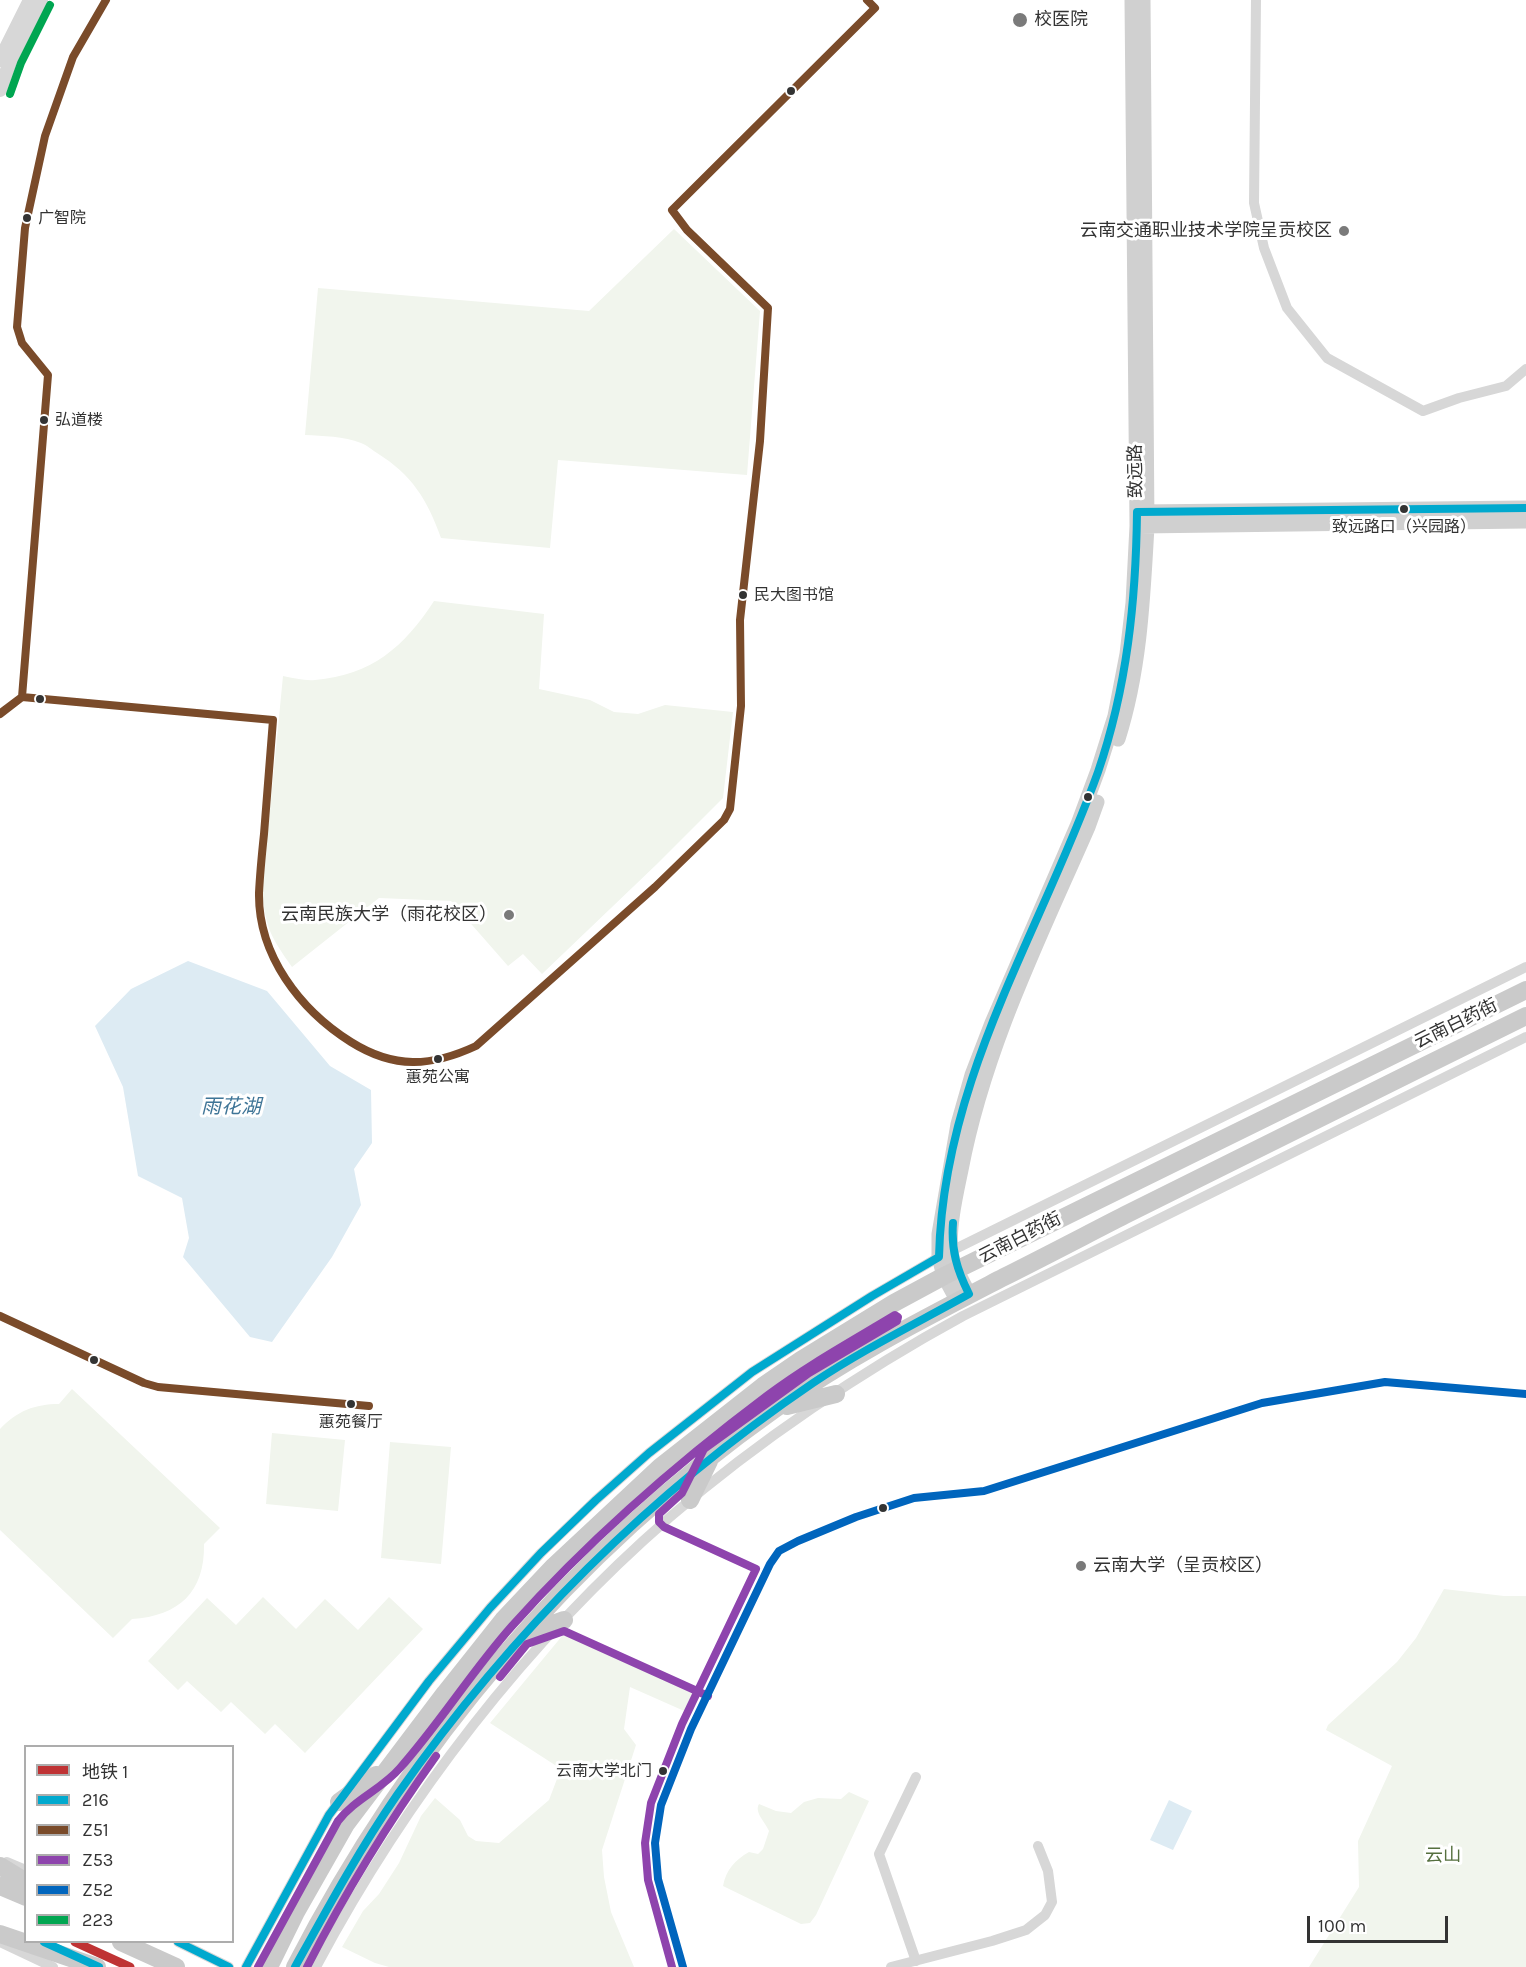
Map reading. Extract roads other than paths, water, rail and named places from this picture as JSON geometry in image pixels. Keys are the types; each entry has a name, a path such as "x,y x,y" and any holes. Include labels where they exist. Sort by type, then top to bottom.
{"main road":[{"name":"致远路","path":"1132,0 1142,519"},
{"name":"致远路","path":"963,1297 950,1273 939,1234 958,1124 972,1075 992,1023 1078,824 1098,770 1115,716 1127,654 1142,519 1143,0"},
{"path":"1142,519 1526,508"},
{"path":"1142,519 1526,521"},
{"name":"云南白药街","path":"269,1967 296,1912 346,1824 503,1620 554,1566 660,1467 763,1386 894,1303 1021,1236 1526,990"},
{"name":"云南白药街","path":"295,1967 368,1839 409,1775 462,1706 521,1635 570,1582 623,1530 711,1457 773,1410 815,1382 963,1297 1526,1016"},
{"path":"1021,1236 1018,1244 1020,1252 1025,1258 1033,1261"},
{"path":"894,1303 903,1306 908,1312 909,1320 906,1328"},
{"path":"773,1410 836,1394"},
{"path":"690,1500 711,1457"},
{"path":"521,1635 564,1620"},
{"path":"339,1802 392,1763"},
{"path":"0,1866 24,1881"},
{"path":"0,1886 24,1896"},
{"path":"0,1921 24,1932"},
{"path":"287,1931 295,1942 308,1943"},
{"path":"0,1934 24,1942"},
{"path":"27,1943 98,1967"},
{"path":"48,1943 98,1967"},
{"path":"125,1943 176,1967"}],"street":[{"path":"0,60 30,0"},
{"path":"0,90 11,59 40,0"},
{"path":"1256,0 1254,203 1264,248 1287,309 1328,358 1423,411 1459,398 1506,386 1526,369"},
{"path":"246,1967 329,1815 429,1681 490,1608 541,1553 658,1445 752,1372 872,1296 945,1254 1526,967"},
{"path":"316,1967 385,1848 426,1787 479,1719 536,1649 640,1544 690,1500 784,1429 904,1348 963,1316 1526,1037"},
{"path":"916,1777 879,1854 916,1960"},
{"path":"891,1967 1026,1930 1045,1915 1052,1902 1048,1871 1038,1846"},
{"path":"0,1859 24,1869"},
{"path":"0,1942 53,1967"},
{"path":"182,1943 229,1967"}],"water":[{"name":"雨花湖","path":"188,961 267,991 330,1066 371,1090 372,1143 354,1169 361,1205 332,1257 272,1342 250,1337 183,1257 189,1238 182,1198 138,1176 123,1087 95,1026 131,989"},
{"path":"1169,1800 1192,1811 1173,1850 1150,1840"}],"metro line":[{"name":"1","path":"77,1943 130,1967"}],"place":[{"name":"校医院","path":"1020,20"},
{"name":"广智院","path":"27,218"},
{"name":"云南交通职业技术学院呈贡校区","path":"1344,231"},
{"name":"弘道楼","path":"44,420"},
{"name":"致远路口（兴园路）","path":"1404,509"},
{"name":"民大图书馆","path":"743,595"},
{"name":"云南民族大学（雨花校区）","path":"509,915"},
{"name":"蕙苑公寓","path":"438,1059"},
{"name":"蕙苑餐厅","path":"351,1404"},
{"name":"云南大学（呈贡校区）","path":"1081,1566"},
{"name":"云南大学北门","path":"663,1771"}],"park label":[{"name":"云山","path":"1443,1856"}]}
